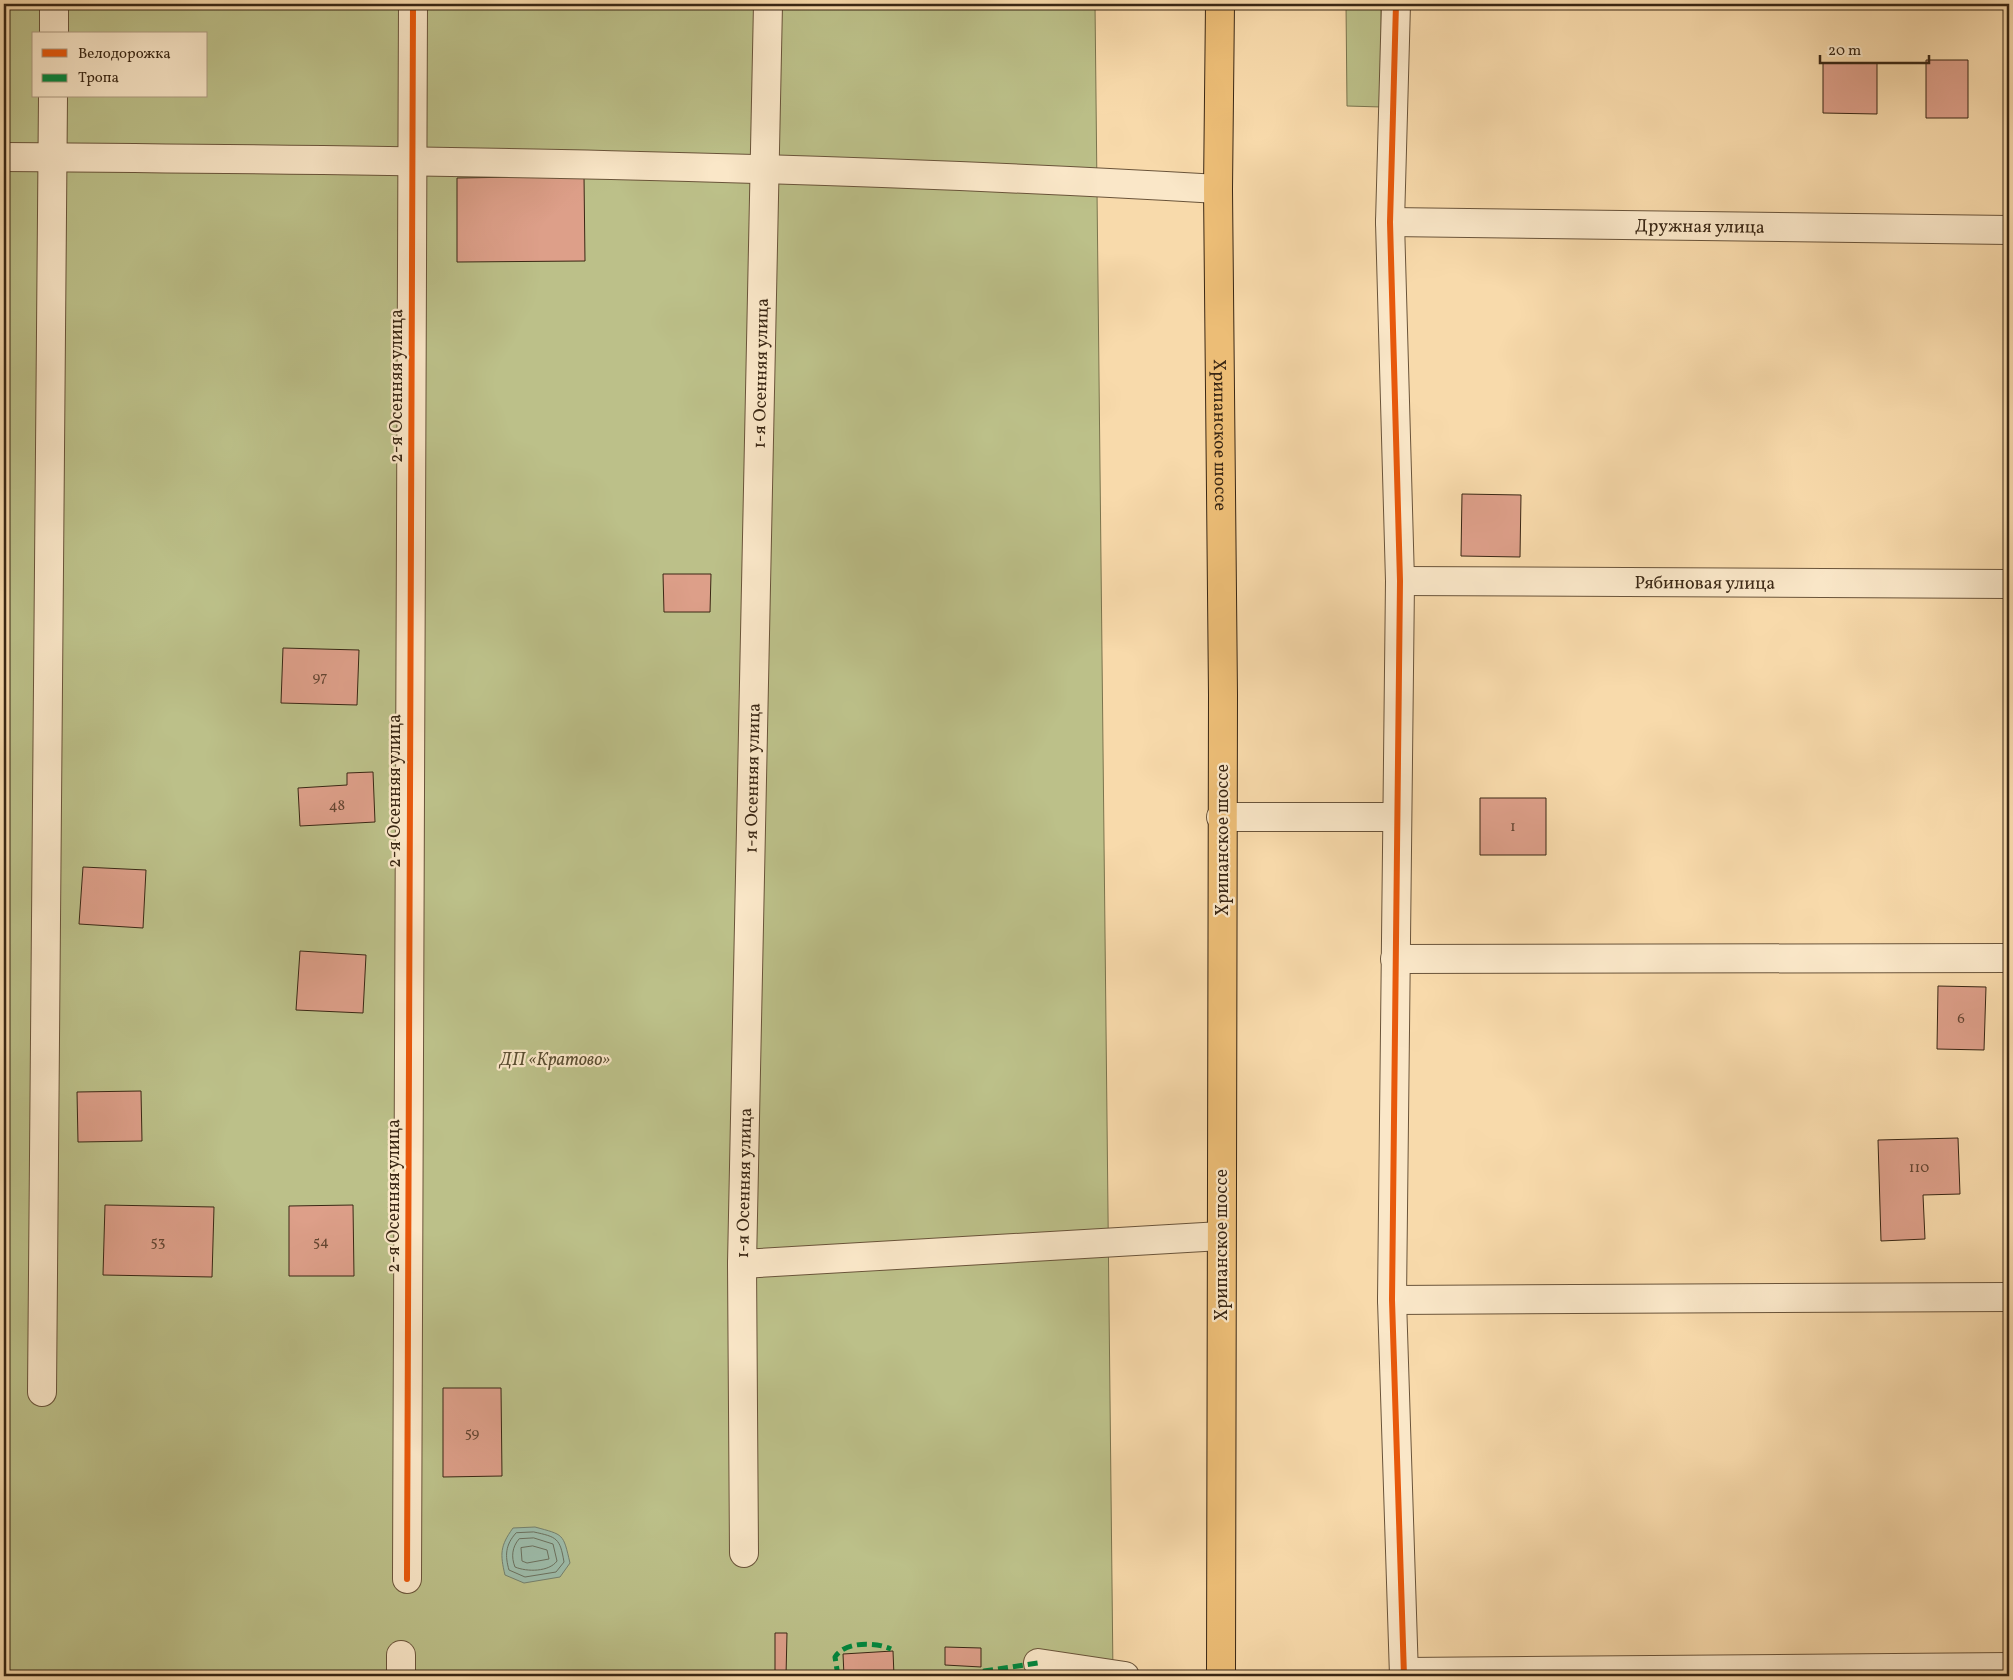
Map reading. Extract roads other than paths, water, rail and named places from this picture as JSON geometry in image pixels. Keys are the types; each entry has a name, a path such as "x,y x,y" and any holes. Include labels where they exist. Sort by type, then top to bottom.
{"main road":[{"name":"Хрипанское шоссе","path":"1220,4 1218,190 1223,695 1221,817 1221,1676"}],"street":[{"path":"54,4 54,32"},
{"name":"2-я Осенняя улица","path":"407,1579 413,4"},
{"name":"1-я Осенняя улица","path":"744,1553 742,1264 768,4"},
{"path":"1396,4 1390,222 1400,581 1392,1300 1404,1674 2009,1667"},
{"path":"42,1392 53,98"},
{"path":"4,157 412,161 766,168 1046,179 1218,190"},
{"name":"Дружная улица","path":"1390,222 2009,230"},
{"name":"Рябиновая улица","path":"1400,581 2009,584"},
{"path":"1221,817 1397,816"},
{"path":"1395,959 2009,958"},
{"path":"742,1264 1222,1236"},
{"path":"1392,1300 2009,1296"},
{"path":"1038,1664 1125,1676"}],"water":[{"path":"535,1527 561,1537 566,1546 570,1563 560,1577 524,1583 505,1575 502,1550 513,1528"}],"park label":[{"name":"ДП «Кратово»","path":"555,1059"}]}
